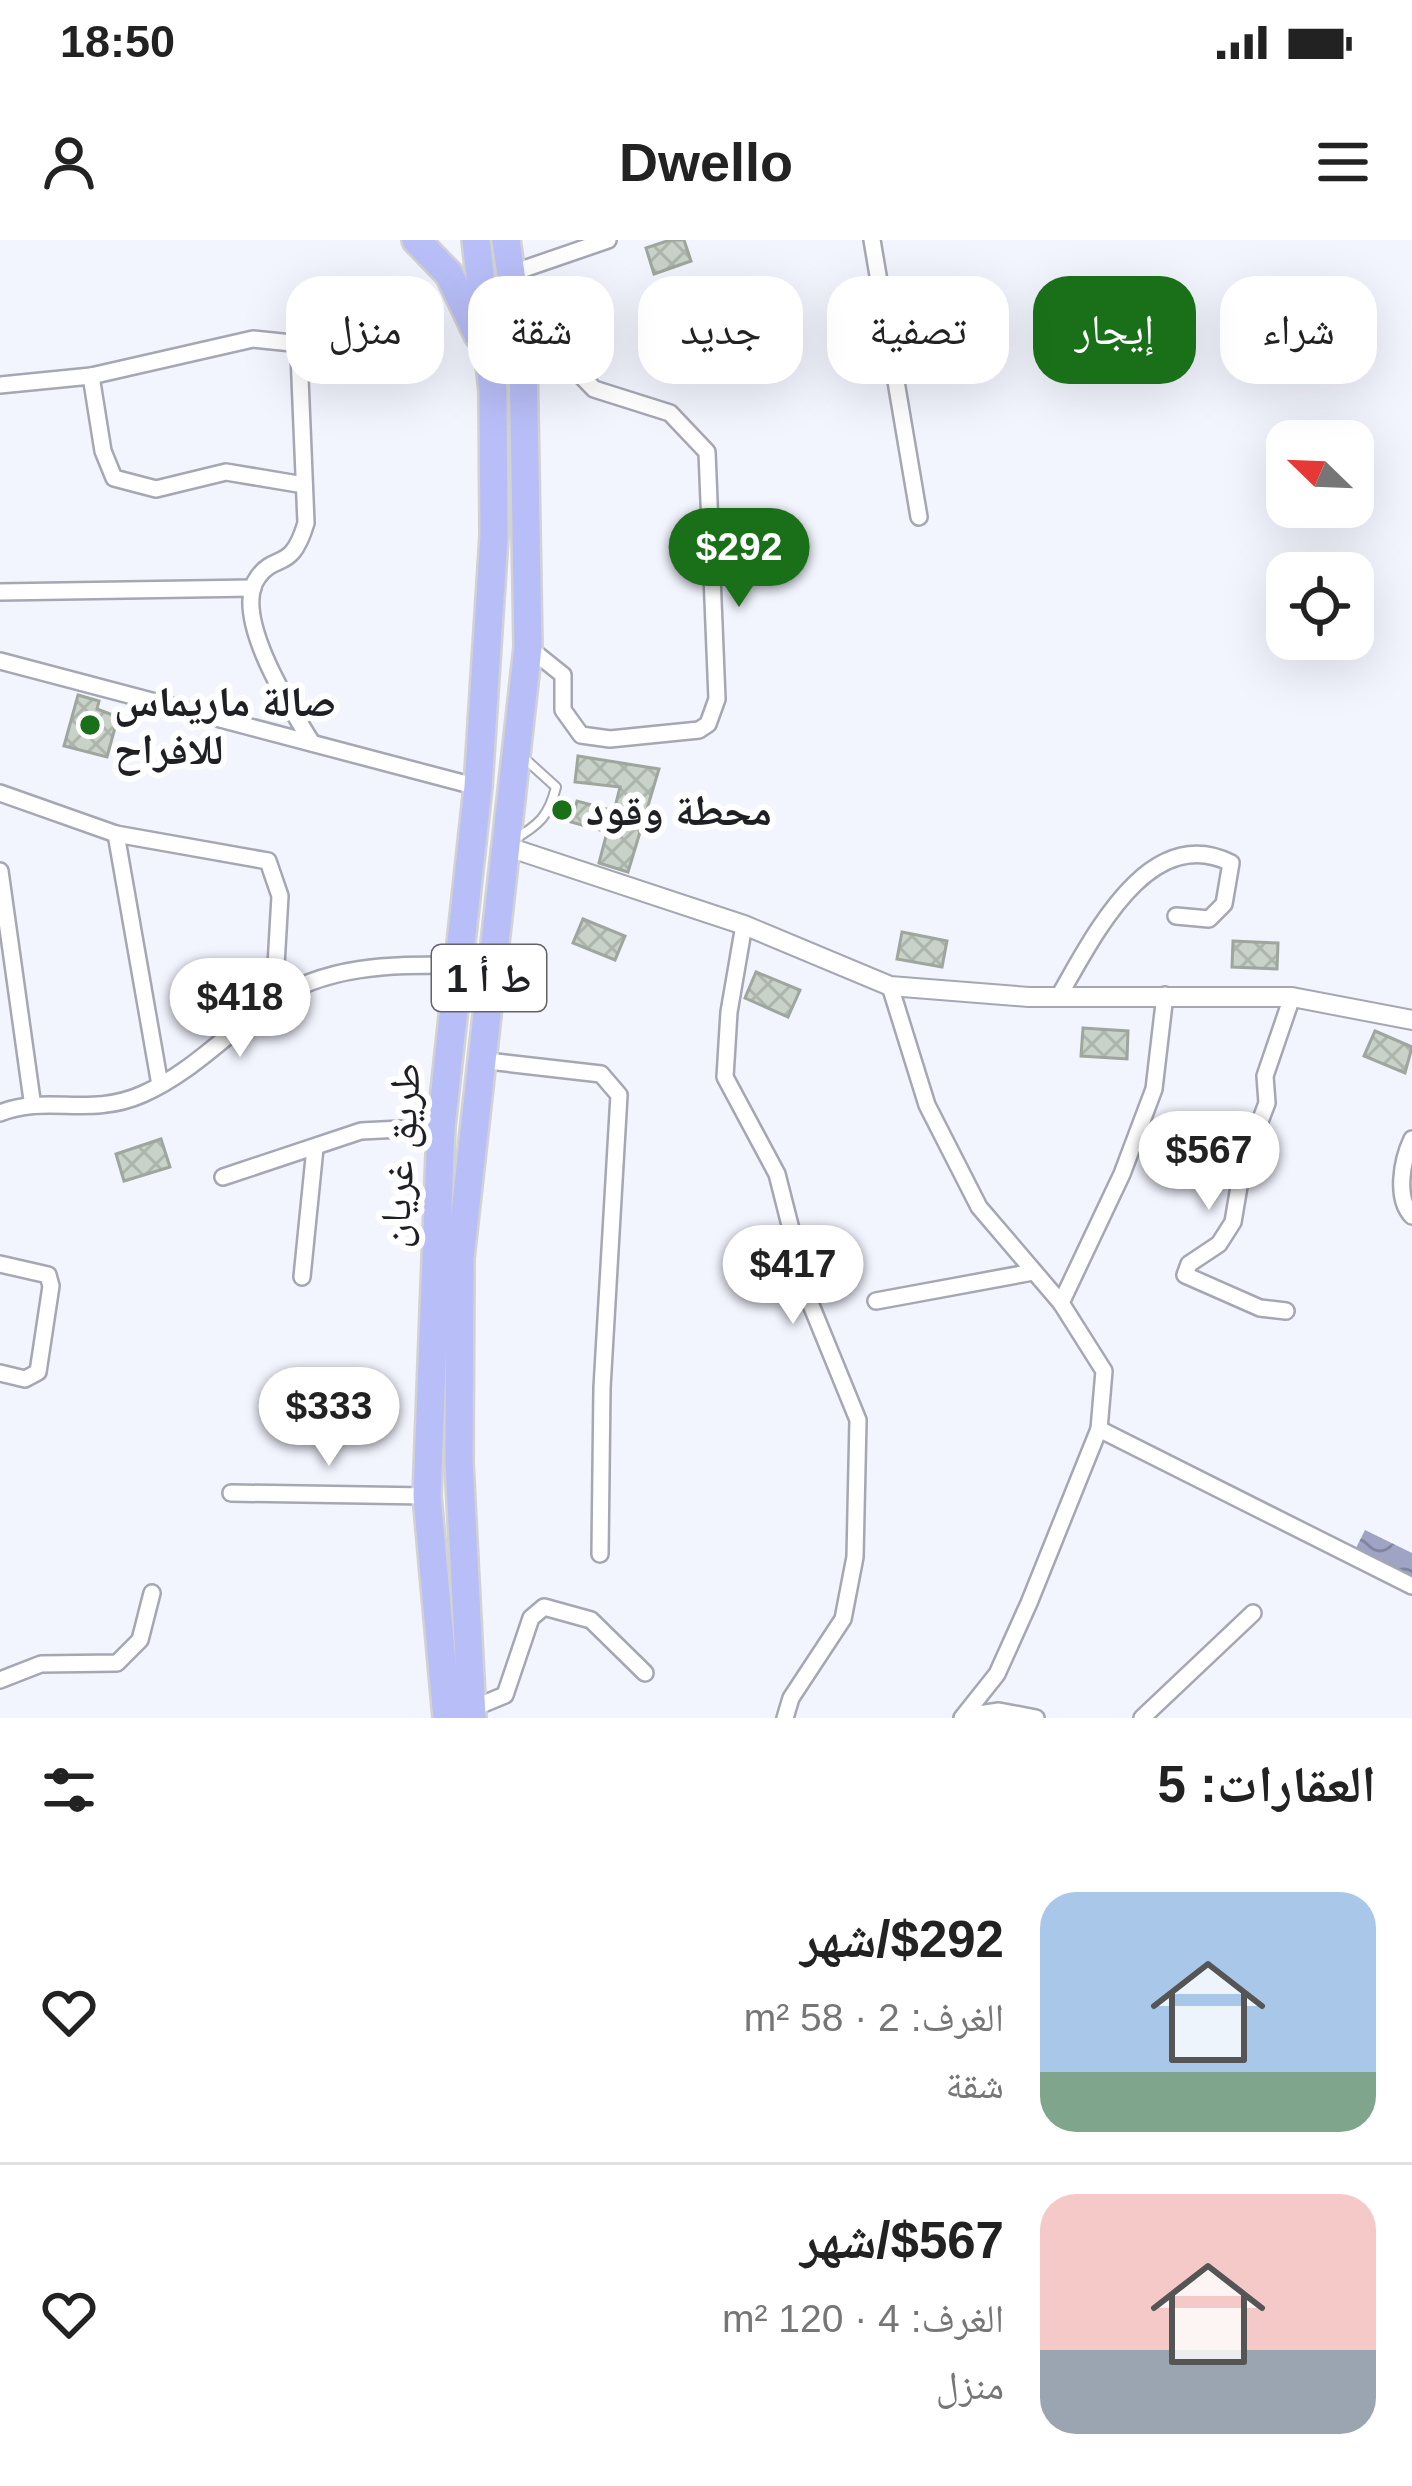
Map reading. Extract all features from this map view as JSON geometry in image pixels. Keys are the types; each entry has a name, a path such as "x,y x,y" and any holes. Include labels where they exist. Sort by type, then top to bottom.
{"highway":[{"path":"416,240 464,296 493,391"},
{"name":"طريق غريان","path":"463,1715 427,1496 441,1127 478,787 494,536 493,391 476,240"},
{"name":"ط أ 1","path":"506,240 512,276"},
{"name":"ط أ 1","path":"463,1715 460,1258 512,750 528,647 524,384"}],"street":[{"path":"512,273 608,240"},
{"path":"872,240 919,517"},
{"path":"0,385 91,376 253,339 292,343 299,354 306,524 298,548 284,563 259,575 253,588 254,620 272,679 312,743"},
{"path":"91,376 103,452 114,478 156,489 226,472 304,485"},
{"path":"528,647 562,675 563,710 581,735 610,739 699,730 708,724 717,699 707,452 670,413 589,384"},
{"path":"0,592 253,588"},
{"path":"0,662 478,787"},
{"path":"0,793 116,834 268,861 280,896 274,1000"},
{"path":"116,834 160,1085"},
{"path":"505,846 744,925 890,986 973,996 1292,997 1412,1020"},
{"path":"1059,996 1097,932 1153,867 1170,856 1210,853 1231,863 1224,904 1208,919 1176,916"},
{"path":"0,871 32,1100"},
{"path":"744,925 724,1077 777,1174 809,1300 858,1420 855,1557 843,1619 791,1698 785,1718"},
{"path":"0,1113 32,1100 61,1109 107,1107 160,1085 274,1000 358,969 458,965"},
{"path":"890,986 927,1105 979,1207 1060,1303 1104,1371 1099,1429 997,1673 964,1717"},
{"path":"1060,1303 1122,1174 1154,1089 1165,995"},
{"path":"1286,1311 1260,1308 1191,1280 1185,1271 1219,1244 1233,1222 1242,1169 1267,1103 1264,1076 1292,997"},
{"path":"479,1060 601,1074 619,1096 602,1388 600,1555"},
{"path":"223,1177 361,1131 441,1127"},
{"path":"1412,1139 1404,1156 1403,1196 1412,1216"},
{"path":"302,1277 315,1148"},
{"path":"0,1264 38,1269 48,1275 51,1286 38,1372 25,1379 0,1373"},
{"path":"876,1301 1034,1273"},
{"path":"1099,1429 1412,1586"},
{"path":"231,1493 427,1496"},
{"path":"0,1680 41,1664 117,1663 140,1640 152,1593"},
{"path":"463,1715 505,1695 525,1631 544,1607 591,1620 644,1673"},
{"path":"1142,1718 1252,1613"},
{"path":"964,1717 999,1711 1036,1718"}],"lane":[{"path":"505,846 540,824 556,787 550,776 512,750"}],"water":[{"path":"1365,1530 1412,1553 1412,1576 1356,1548"}],"building":[{"path":"684,240 691,261 654,274 646,248"},
{"path":"78,695 99,701 97,709 118,717 107,757 64,746"},
{"path":"578,756 659,769 628,872 599,863 607,832 571,822 577,801 614,811 620,787 575,782"},
{"path":"583,919 625,936 615,960 573,943"},
{"path":"902,932 947,941 942,967 897,959"},
{"path":"1233,941 1278,943 1277,969 1232,967"},
{"path":"756,972 800,990 788,1017 745,998"},
{"path":"1083,1028 1128,1031 1127,1059 1081,1056"},
{"path":"1375,1031 1412,1047 1405,1073 1364,1056"},
{"path":"161,1139 170,1167 124,1181 116,1154"}],"place":[{"name":"صالة ماريماس للافراح","path":"90,725"},
{"name":"محطة وقود","path":"562,810"}]}
